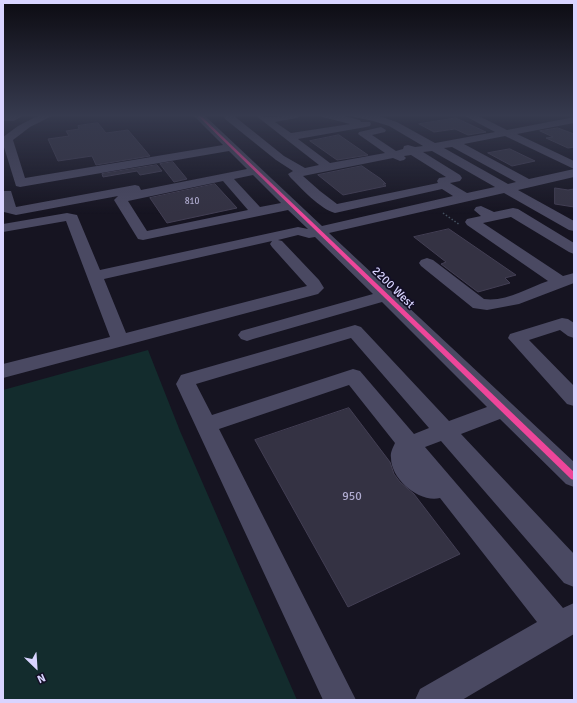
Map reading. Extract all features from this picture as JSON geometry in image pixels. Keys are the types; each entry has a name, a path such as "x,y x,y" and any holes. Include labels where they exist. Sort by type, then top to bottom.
{"street":[{"path":"7,148 20,183 226,148"},
{"name":"2200 West","path":"232,148 291,206 314,232 386,296 574,477"},
{"path":"268,148 280,158 303,172"},
{"path":"302,148 328,167"},
{"path":"384,148 407,162"},
{"path":"408,148 413,151 456,178 439,181 335,209 315,194 294,174 394,154 413,151 429,148"},
{"path":"434,148 574,227"},
{"path":"463,148 528,184"},
{"path":"529,148 574,166"},
{"path":"532,168 551,178"},
{"path":"253,169 226,177 125,197 121,200 143,236 291,206"},
{"path":"6,194 9,209 12,211 20,211 253,169"},
{"path":"94,276 279,240 305,238 314,232 574,173"},
{"path":"226,177 257,212"},
{"path":"439,181 492,217"},
{"path":"567,280 472,222 513,212 574,249"},
{"path":"3,228 71,217 120,340"},
{"path":"3,371 316,288 279,240 271,225 94,276"},
{"path":"426,263 478,304 486,306 517,299 567,280"},
{"path":"263,358 253,355 245,342 247,335 386,296"},
{"path":"570,324 518,338 574,399"},
{"path":"340,700 186,384 188,380 355,331 574,574"},
{"path":"206,425 353,376 410,445"},
{"path":"431,700 567,622 445,487 432,489 421,484 410,474 402,461 402,451 405,446 503,409"}],"green space":[{"path":"148,350 180,431 297,700 3,700 3,390"}],"building":[{"path":"52,148 143,148 150,156 96,165 92,156 58,161"},
{"path":"320,148 358,148 368,155 337,160"},
{"path":"510,149 535,161 512,166 488,153"},
{"path":"173,162 187,179 174,182 160,164"},
{"path":"157,165 162,171 140,175 137,171 103,177 102,174"},
{"path":"362,166 381,179 386,184 383,184 386,186 343,195 318,175"},
{"path":"215,184 237,208 167,223 150,198"},
{"path":"555,188 568,190 574,189 574,207 555,204"},
{"path":"449,229 516,275 505,278 510,283 478,292 441,264 446,262 414,237"},
{"path":"349,408 390,462 394,474 400,482 414,494 460,554 348,607 255,440"}],"cycle path":[{"path":"232,148 574,477"}]}
